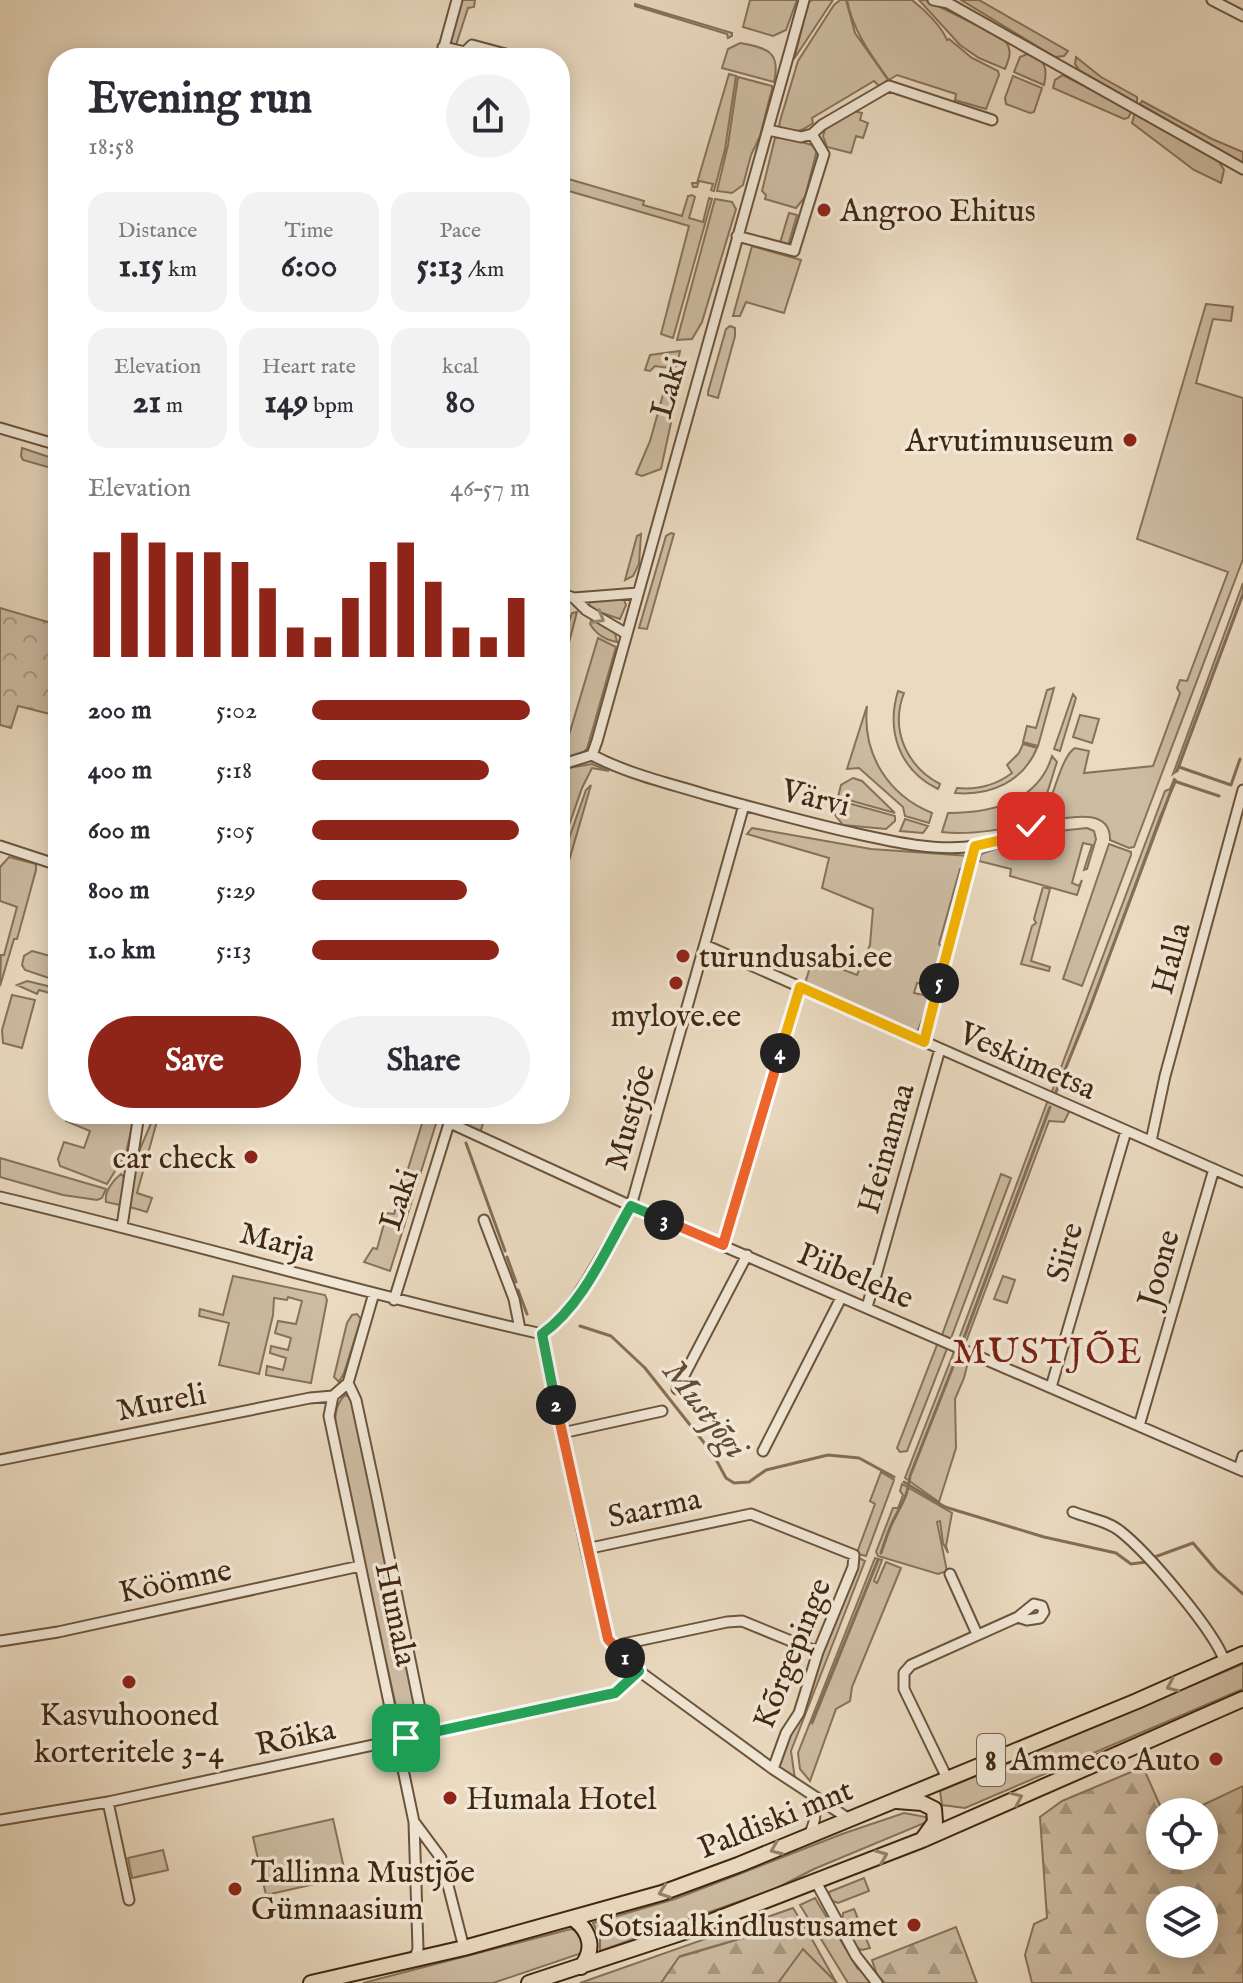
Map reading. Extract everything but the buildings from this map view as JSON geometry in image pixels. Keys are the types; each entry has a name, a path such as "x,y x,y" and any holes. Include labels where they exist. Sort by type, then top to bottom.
{"main road":[{"name":"Paldiski mnt","path":"319,1982 464,1948 662,1893 1137,1701 1243,1654"},
{"name":"8","path":"529,1983 816,1882 922,1840 1243,1699"},
{"path":"892,1801 922,1803 934,1809 935,1822 922,1840"},
{"path":"574,1919 590,1940 589,1955 581,1967"}],"street":[{"path":"447,48 443,47 457,0"},
{"name":"Laki","path":"592,755 804,0"},
{"path":"933,0 947,2 1243,169"},
{"path":"1212,0 1243,16"},
{"path":"768,130 801,137 812,134 889,86 992,120"},
{"path":"737,236 794,251 824,154 812,134"},
{"path":"0,428 48,442"},
{"path":"570,597 638,593"},
{"path":"574,598 586,610 627,634"},
{"path":"570,762 592,755"},
{"name":"Värvi","path":"592,755 615,767 800,822 890,841 929,846 975,846 1010,838 1033,825"},
{"name":"Halla","path":"1151,1141 1165,1076 1241,807 1243,790"},
{"name":"Mustjõe","path":"542,1334 554,1326 572,1304 631,1206 744,805"},
{"path":"0,846 48,862"},
{"path":"924,1042 975,846"},
{"name":"Veskimetsa","path":"705,945 1243,1182"},
{"path":"723,1245 800,987"},
{"name":"Heinamaa","path":"867,1307 940,1049"},
{"path":"122,1226 137,1124"},
{"name":"Laki","path":"394,1300 449,1124"},
{"name":"Piibelehe","path":"463,1124 631,1206 1241,1470"},
{"name":"Siire","path":"1051,1387 1126,1131"},
{"name":"Joone","path":"1139,1426 1214,1169"},
{"name":"Marja","path":"0,1197 122,1226 394,1300 542,1334"},
{"path":"484,1220 514,1299 520,1329"},
{"path":"677,1389 747,1255"},
{"path":"333,1396 348,1383 374,1293"},
{"path":"763,1451 841,1298"},
{"path":"542,1334 586,1549 608,1639 639,1671 773,1769 849,1819"},
{"name":"Humala","path":"348,1383 356,1400 374,1480 425,1733"},
{"name":"Humala","path":"333,1396 329,1411 330,1429 414,1822 418,1949 414,1960"},
{"name":"Mureli","path":"0,1460 333,1396"},
{"path":"562,1433 662,1411"},
{"path":"1241,1470 1243,1456"},
{"path":"1073,1512 1117,1528 1143,1552 1215,1640 1225,1662"},
{"name":"Saarma","path":"586,1549 751,1514 854,1555"},
{"name":"Kõrgepinge","path":"773,1769 786,1733 799,1713 818,1652 853,1567 854,1555"},
{"name":"Köömne","path":"0,1641 58,1632 360,1566"},
{"path":"950,1574 977,1634"},
{"path":"947,1778 904,1689 904,1673 911,1665 1018,1617"},
{"path":"616,1650 623,1644 742,1621 818,1652"},
{"name":"Rõika","path":"0,1820 108,1802 615,1693 639,1671"},
{"path":"809,1835 816,1812 811,1794"},
{"path":"108,1802 129,1900"},
{"path":"414,1822 441,1858 464,1948"},
{"path":"816,1882 856,1956 877,1983"}],"green space":[{"path":"460,0 475,0 474,7 468,8 456,45 450,42"},
{"path":"750,0 797,0 786,30 773,36 743,27"},
{"path":"833,0 794,59 809,1"},
{"path":"840,0 846,0 855,33 888,80 879,86 874,81 812,118 813,123 805,128 789,131 779,127 798,61"},
{"path":"847,0 912,0 932,19 947,40 998,71 986,109 955,100 956,94 897,75 889,80 858,32"},
{"path":"919,0 926,0 1003,38 1010,53 1005,69 979,58 960,45"},
{"path":"961,0 979,0 1068,51 1064,56 1055,57"},
{"path":"635,4 732,33 732,36 728,38 727,34"},
{"path":"740,43 770,53 776,64 774,82 722,68 728,49"},
{"path":"1027,54 1038,58 1044,65 1044,85 1014,72 1020,57"},
{"path":"1076,57 1101,77 1137,97 1137,103 1079,70 1075,64"},
{"path":"729,74 736,76 725,149 714,191 711,190 713,184 699,181 697,187 693,187 692,183 697,183"},
{"path":"1063,75 1132,111 1128,118 1124,119 1053,88 1055,80"},
{"path":"1013,76 1042,88 1034,112 1006,104 1005,98"},
{"path":"738,77 772,86 772,89 743,185 732,193 717,191 728,145"},
{"path":"1142,101 1243,152 1243,163 1140,104"},
{"path":"854,111 862,113 860,120 868,123 863,138 856,136 851,153 827,147 823,136 826,127"},
{"path":"1135,113 1218,160 1224,170 1221,183 1194,170 1132,123"},
{"path":"784,137 812,145 817,150 805,197 796,208 765,199 762,191 775,138"},
{"path":"570,179 644,201 643,205 682,216 688,196 692,195 695,197 689,218 703,222 709,198 712,199 673,338 661,334 689,226 570,191"},
{"path":"715,199 732,202 736,209 702,322 692,339 677,340"},
{"path":"789,213 797,215 788,246 780,243"},
{"path":"752,246 801,260 784,313 746,302 740,316 733,316"},
{"path":"1206,304 1233,307 1231,321 1213,319 1196,383 1243,398 1243,559 1134,847 1129,848 1110,840 1109,830 1097,819 1047,820 1045,815 1062,768 1075,748 1089,751 1084,773 1153,766 1180,693 1177,688 1180,680 1187,681 1228,572 1137,539"},
{"path":"730,326 735,328 735,336 718,398 708,395 708,392 726,329"},
{"path":"680,351 677,366 655,366 650,371 645,370 650,355"},
{"path":"668,377 679,378 680,381 661,469 642,476 636,474 650,441"},
{"path":"22,448 48,457 48,467 23,460"},
{"path":"641,534 639,564 633,576 625,580 637,536"},
{"path":"674,534 647,629 639,628 666,536"},
{"path":"1243,583 1243,594 1177,771 1173,774"},
{"path":"619,598 626,605 620,619 589,605 590,602"},
{"path":"0,608 48,622 48,714 18,706 11,728 0,725"},
{"path":"577,612 570,639 570,619 572,613"},
{"path":"592,618 615,633 617,642 595,631 590,624"},
{"path":"598,638 616,647 587,749 576,756 570,756 570,732"},
{"path":"1054,688 1038,746 1023,742 1027,726 1036,728 1047,690"},
{"path":"898,691 904,693 899,720 904,745 918,767 940,784 938,789 914,771 899,748 894,721"},
{"path":"1073,694 1076,698 1060,751 1054,749"},
{"path":"867,706 869,740 881,771 903,795 932,813 929,823 905,816 903,807 859,768 847,769"},
{"path":"1080,715 1099,719 1092,743 1073,737"},
{"path":"1023,744 1037,748 1031,760 1014,778 993,789 955,793 957,788 986,786 1012,773 1007,765"},
{"path":"1052,756 1057,762 1046,797 1035,815 1028,820 991,831 942,832 948,813 996,807 1024,794 1045,772"},
{"path":"592,764 609,771 592,768 570,822 570,768"},
{"path":"853,778 862,781 895,813 838,797 841,785"},
{"path":"1174,779 1176,781 1088,1013 1056,1092 1051,1094 1165,791 1170,789"},
{"path":"591,785 570,857 570,836 586,790"},
{"path":"837,800 895,816 895,821 886,829 843,825 835,815"},
{"path":"905,819 928,826 923,833 900,831"},
{"path":"752,828 871,849 970,856 967,866 960,869 939,944 944,949 934,984 917,983 914,993 928,996 930,1000 918,1030 912,1032 808,987 806,980 813,958 857,975 870,945 873,909 822,888 829,858 747,834"},
{"path":"1087,828 1094,831 1096,839 1087,869 1084,870 1092,845 1083,843 1072,883 1079,886 1082,880 1077,895 1010,876 1011,869 979,861 981,854 1040,833"},
{"path":"1109,844 1131,852 1131,855 1082,986 1063,979"},
{"path":"9,857 36,864 36,870 0,986 1,955 4,955 17,907 0,901 0,867"},
{"path":"1043,887 1050,889 1031,961 1050,967 1049,971 1021,964 1032,926 1036,923 1034,919"},
{"path":"32,951 48,955 48,978 25,970 22,965 24,956"},
{"path":"27,981 48,986 48,993 39,990 37,994 17,985"},
{"path":"12,995 35,1000 22,1048 3,1043 2,1030"},
{"path":"1048,1100 1070,1110 1064,1122 1049,1121 964,1347 957,1344"},
{"path":"73,1124 133,1124 126,1153 107,1184 60,1166 58,1159 64,1142 84,1148 90,1131"},
{"path":"151,1124 156,1124 137,1193 152,1198 147,1212 130,1207 137,1156"},
{"path":"422,1124 436,1124 390,1271 364,1262 373,1248 377,1249 387,1213 394,1214"},
{"path":"462,1124 483,1124 480,1133"},
{"path":"0,1158 106,1189 102,1198 97,1200 63,1195 0,1177"},
{"path":"121,1174 126,1179 120,1205 106,1202 110,1186"},
{"path":"1001,1174 1011,1178 950,1341 942,1335"},
{"path":"233,1276 325,1295 327,1300 311,1383 266,1375 267,1366 283,1370 286,1358 270,1353 271,1346 288,1350 291,1338 275,1333 278,1321 296,1324 302,1301 288,1297 287,1300 274,1298 259,1374 219,1365 229,1323 199,1316 200,1309 223,1315"},
{"path":"1003,1276 1015,1280 1007,1303 994,1299"},
{"path":"357,1314 361,1319 339,1382 334,1377 347,1323 352,1315"},
{"path":"940,1343 948,1346 907,1451 900,1452 897,1448"},
{"path":"955,1349 966,1354 968,1362 955,1399 956,1448 939,1502 905,1478"},
{"path":"345,1395 352,1398 419,1726 413,1731 403,1732 401,1729 336,1437 337,1409"},
{"path":"881,1472 894,1480 866,1556 858,1554 858,1550 875,1504 870,1501"},
{"path":"902,1484 952,1513 946,1546 948,1553 943,1543 940,1521 937,1522 947,1571 938,1574 878,1556 876,1552 893,1508 898,1508 903,1495 900,1491"},
{"path":"857,1557 865,1561 791,1751 795,1779 779,1768 779,1762"},
{"path":"875,1558 882,1560 874,1581 877,1583 886,1562 901,1568 852,1687 850,1701 836,1709 810,1781 800,1769 798,1753"},
{"path":"1243,1664 1243,1689 965,1808 942,1805 940,1791"},
{"path":"1143,1767 1157,1798 1146,1798 1146,1870 1218,1870 1218,1798 1243,1786 1243,1983 1032,1983 1025,1955 1034,1924 1047,1918 1040,1817 1062,1801"},
{"path":"904,1813 926,1817 927,1822 814,1869 777,1888 600,1951 600,1938 593,1923 675,1899"},
{"path":"333,1819 346,1877 266,1895 253,1837"},
{"path":"163,1850 168,1870 132,1878 128,1858"},
{"path":"864,1878 869,1891 838,1903 830,1900 829,1892"},
{"path":"815,1898 858,1969 861,1968 872,1983 848,1983 800,1905"},
{"path":"793,1908 809,1934 791,1924 680,1956 661,1983 580,1983"},
{"path":"854,1909 870,1948 857,1948 842,1923 843,1913"},
{"path":"791,1924 809,1934 836,1982 803,1949 778,1983 661,1983 679,1957"},
{"path":"956,1927 977,1983 885,1983 877,1975 872,1960"},
{"path":"571,1929 578,1931 585,1946 579,1954 493,1983 363,1983"},
{"path":"802,1948 837,1983 778,1983"}],"waterway":[{"path":"1177,771 1243,594"},
{"path":"1179,767 1231,785 1240,759"},
{"path":"1056,1092 1175,780"},
{"path":"1177,782 1219,796"},
{"path":"962,1343 1050,1107"},
{"path":"466,1143 505,1251"},
{"path":"507,1257 516,1282"},
{"path":"518,1290 527,1314"},
{"name":"Mustjõgi","path":"580,1326 611,1336 645,1368 713,1454 726,1478 734,1483 749,1482 766,1470 828,1455 859,1458 894,1477"},
{"path":"881,1553 958,1354"},
{"name":"Mustjõgi","path":"904,1482 945,1507 1044,1537 1116,1553 1131,1564 1146,1562"},
{"name":"Mustjõgi","path":"1152,1558 1193,1543 1216,1570 1243,1594"},
{"path":"812,1723 878,1560"}],"place":[{"name":"Angroo Ehitus","path":"824,210"},
{"name":"Arvutimuuseum","path":"1130,440"},
{"name":"turundusabi.ee","path":"683,956"},
{"name":"mylove.ee","path":"676,983"},
{"name":"car check","path":"251,1157"},
{"name":"Kasvuhooned korteritele 3-4","path":"129,1682"},
{"name":"Ammeco Auto","path":"1216,1759"},
{"name":"Humala Hotel","path":"450,1798"},
{"name":"Tallinna Mustjõe Gümnaasium","path":"235,1889"},
{"name":"Sotsiaalkindlustusamet","path":"914,1925"}],"district":[{"name":"MUSTJÕE","path":"1048,1350"}],"route":[{"path":"406,1738 615,1693 639,1671 608,1639 586,1549 542,1334 564,1315 631,1206 723,1245 800,987 924,1042 975,846 1010,838 1031,826"}]}
